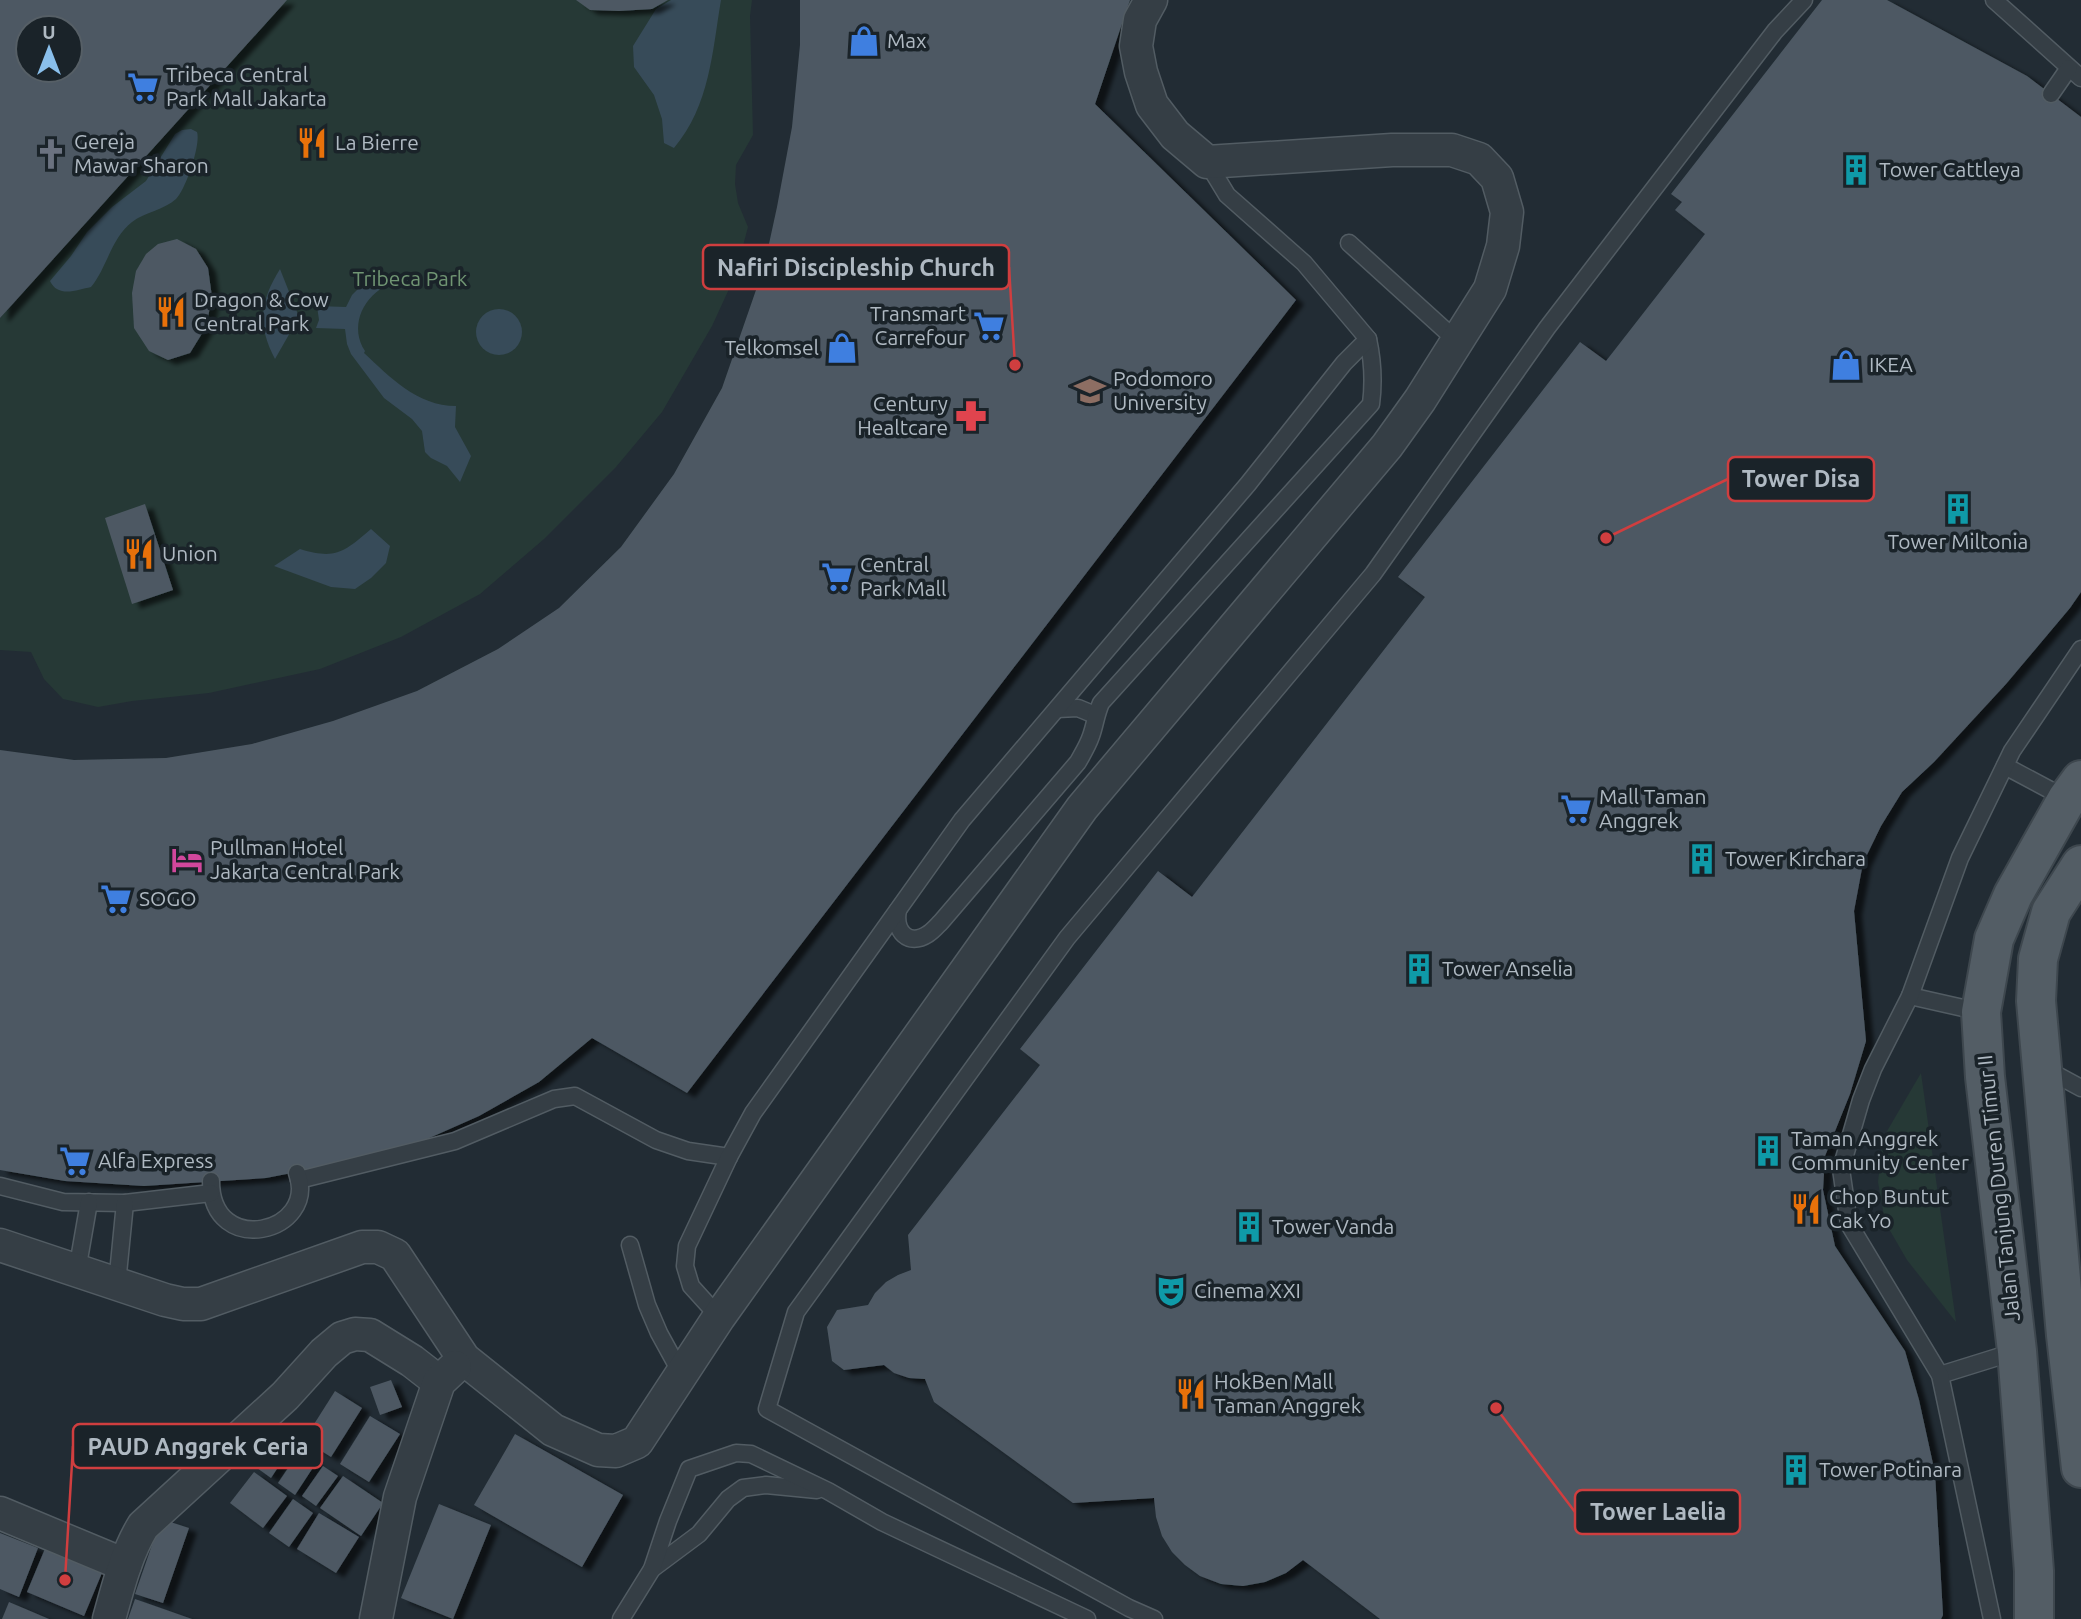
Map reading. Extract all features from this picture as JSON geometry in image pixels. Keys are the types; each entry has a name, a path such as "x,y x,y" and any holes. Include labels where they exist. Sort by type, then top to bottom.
{"main road":[{"name":"Jalan Tanjung Duren Timur II","path":"2034,1619 2034,1571 2017,1351 1985,1077 1981,1012 1994,939 2013,895 2074,790"},
{"path":"2081,865 2051,912 2038,958 2036,1001 2073,1329 2081,1468"}],"street":[{"path":"0,1245 183,1304 201,1304 362,1247 378,1247 395,1255 464,1359 553,1430 598,1450 616,1451 637,1441 719,1317 1082,808 1387,446 1420,400 1490,289 1503,246 1507,212 1497,178 1479,159 1452,150 1392,150 1207,162 1175,135 1152,105 1136,46 1140,20 1151,0"},
{"path":"109,1619 125,1565 143,1525 285,1396 324,1353 342,1338 355,1334 370,1335 412,1361 439,1382"},
{"path":"376,1619 400,1497 439,1382 464,1359"},
{"path":"0,1513 125,1565"}],"lane":[{"path":"1154,1619 1126,1613 767,1409 796,1312 1067,938 1373,574 1546,328 1775,31 1804,0"},
{"path":"2004,3 2075,73 2051,93"},
{"path":"898,910 898,929 915,938 927,935 941,922 1078,762 1088,746 1095,715 1101,703 1371,404 1374,383 1368,339 1304,263 1227,195 1207,162"},
{"path":"1349,243 1457,341"},
{"path":"719,1317 691,1286 685,1266 687,1246 729,1157 754,1113 962,820 1248,484 1344,363 1368,339"},
{"path":"1992,1619 1940,1375 1849,1224 1841,1169 1872,1069 1910,996 1960,858 2012,751 2081,649"},
{"path":"1057,709 1078,708 1095,715"},
{"path":"2005,766 2074,790"},
{"path":"1910,996 1981,1012"},
{"path":"2042,1066 2081,1088"},
{"path":"0,1186 63,1202 125,1203 211,1187 216,1208 226,1220 239,1228 254,1231 270,1228 283,1221 293,1209 299,1195 298,1176 455,1141 554,1099 575,1096 656,1140 688,1151 729,1157"},
{"path":"77,1271 89,1202"},
{"path":"117,1284 125,1203"},
{"path":"630,1245 647,1305 682,1375"},
{"path":"1940,1375 2017,1351"},
{"path":"621,1619 652,1569 689,1469 736,1453 751,1454 828,1491 882,1522 1087,1619"},
{"path":"652,1569 699,1534 728,1499 743,1488 766,1485 828,1491"}],"green space":[{"name":"Tribeca Park","path":"286,0 752,0 750,16 753,135 736,165 735,184 738,203 748,227 735,276 712,326 662,412 616,467 544,539 480,594 401,637 320,669 209,693 98,707 63,699 44,679 31,652 0,650 0,318"},
{"path":"1921,1073 1956,1322 1907,1260 1885,1222 1878,1182 1883,1138"}],"water":[{"path":"671,0 721,0 708,78 695,114 674,148 664,143 662,119 654,95 634,67 633,46 656,9"},
{"path":"191,129 197,132 198,138 195,156 176,199 137,219 125,229 91,287 68,292 53,286 50,281 87,232 112,207 146,181 175,134"},
{"path":"280,269 299,317 275,359 265,335 263,313 268,292"},
{"path":"372,275 384,287 369,299 360,315 358,333 364,353 417,396 442,405 456,406 455,427 471,456 460,482 447,466 425,452 422,431 412,419 384,398 351,354 345,329 316,328 319,320 317,306 346,307 352,295"},
{"path":"499,309 515,316 522,332 515,348 499,355 483,348 476,332 483,316"},
{"path":"371,529 390,546 386,563 355,589 331,587 274,566 300,549 322,554 339,552"}],"building":[{"name":"Tribeca Central Park Mall Jakarta","path":"0,0 287,0 0,318"},
{"path":"576,0 668,0 652,9 619,11 590,10"},
{"name":"Central Park Mall","path":"800,0 1130,0 1095,104 1296,300 687,1093 592,1038 539,1082 479,1116 418,1143 343,1163 266,1178 144,1186 65,1181 0,1170 0,750 74,760 166,758 252,744 333,721 417,691 498,649 559,608 621,547 674,474 722,388 764,267 777,207 792,127 800,45"},
{"name":"Mall Taman Anggrek","path":"1822,0 1887,0 2027,76 2081,117 2081,592 2006,684 1934,762 1902,792 1863,863 1854,911 1866,1041 1850,1094 1825,1156 1823,1190 1835,1246 1905,1351 1919,1400 1935,1473 1943,1615 1941,1619 1380,1619 1303,1560 1286,1573 1265,1582 1243,1586 1221,1584 1200,1576 1172,1552 1162,1536 1154,1498 1073,1503 934,1402 925,1379 894,1373 884,1365 844,1370 832,1361 827,1327 837,1310 868,1305 886,1282 911,1270 908,1235 1040,1065 1020,1049 1158,871 1192,897 1425,597 1398,577 1580,342 1606,361 1705,234 1675,210 1682,202 1671,194"},
{"name":"Dragon & Cow Central Park","path":"177,239 196,249 208,268 212,297 206,327 190,353 168,360 149,351 134,328 132,293 136,271 146,254 158,244"},
{"name":"Union","path":"145,504 173,590 132,604 105,518"},
{"path":"391,1380 402,1407 380,1415 370,1387"},
{"path":"335,1391 362,1408 331,1457 304,1440"},
{"path":"370,1416 400,1434 369,1482 340,1464"},
{"path":"515,1434 623,1495 582,1567 474,1505"},
{"path":"274,1443 288,1452 271,1478 257,1468"},
{"path":"299,1452 316,1463 295,1495 278,1483"},
{"path":"323,1466 338,1476 316,1506 302,1496"},
{"path":"254,1472 287,1496 263,1528 230,1503"},
{"path":"343,1476 383,1503 361,1536 320,1508"},
{"path":"293,1499 313,1513 289,1547 269,1533"},
{"path":"439,1504 491,1525 453,1619 401,1598"},
{"path":"319,1513 359,1537 336,1573 297,1549"},
{"path":"161,1519 189,1528 163,1603 135,1594"},
{"path":"0,1533 38,1548 19,1597 0,1589"},
{"path":"47,1544 104,1568 84,1616 27,1592"},
{"path":"135,1599 192,1619 128,1619"},
{"path":"9,1602 49,1619 2,1619"}],"place":[{"name":"Max","path":"864,41"},
{"name":"Tribeca Central Park Mall Jakarta","path":"143,87"},
{"name":"La Bierre","path":"312,143"},
{"name":"Gereja Mawar Sharon","path":"51,154"},
{"name":"Tower Cattleya","path":"1856,170"},
{"name":"Dragon & Cow Central Park","path":"171,312"},
{"name":"Transmart Carrefour","path":"989,326"},
{"name":"Telkomsel","path":"842,348"},
{"name":"Nafiri Discipleship Church","path":"1015,365"},
{"name":"IKEA","path":"1846,365"},
{"name":"Podomoro University","path":"1090,391"},
{"name":"Century Healtcare","path":"971,416"},
{"name":"Tower Miltonia","path":"1958,509"},
{"name":"Tower Disa","path":"1606,538"},
{"name":"Union","path":"139,554"},
{"name":"Central Park Mall","path":"837,577"},
{"name":"Mall Taman Anggrek","path":"1576,809"},
{"name":"Tower Kirchara","path":"1702,859"},
{"name":"Pullman Hotel Jakarta Central Park","path":"187,860"},
{"name":"SOGO","path":"116,899"},
{"name":"Tower Anselia","path":"1419,969"},
{"name":"Taman Anggrek Community Center","path":"1768,1151"},
{"name":"Alfa Express","path":"75,1161"},
{"name":"Chop Buntut Cak Yo","path":"1806,1209"},
{"name":"Tower Vanda","path":"1249,1227"},
{"name":"Cinema XXI","path":"1171,1291"},
{"name":"HokBen Mall Taman Anggrek","path":"1191,1394"},
{"name":"Tower Laelia","path":"1496,1408"},
{"name":"Tower Potinara","path":"1796,1470"},
{"name":"PAUD Anggrek Ceria","path":"65,1580"}]}
